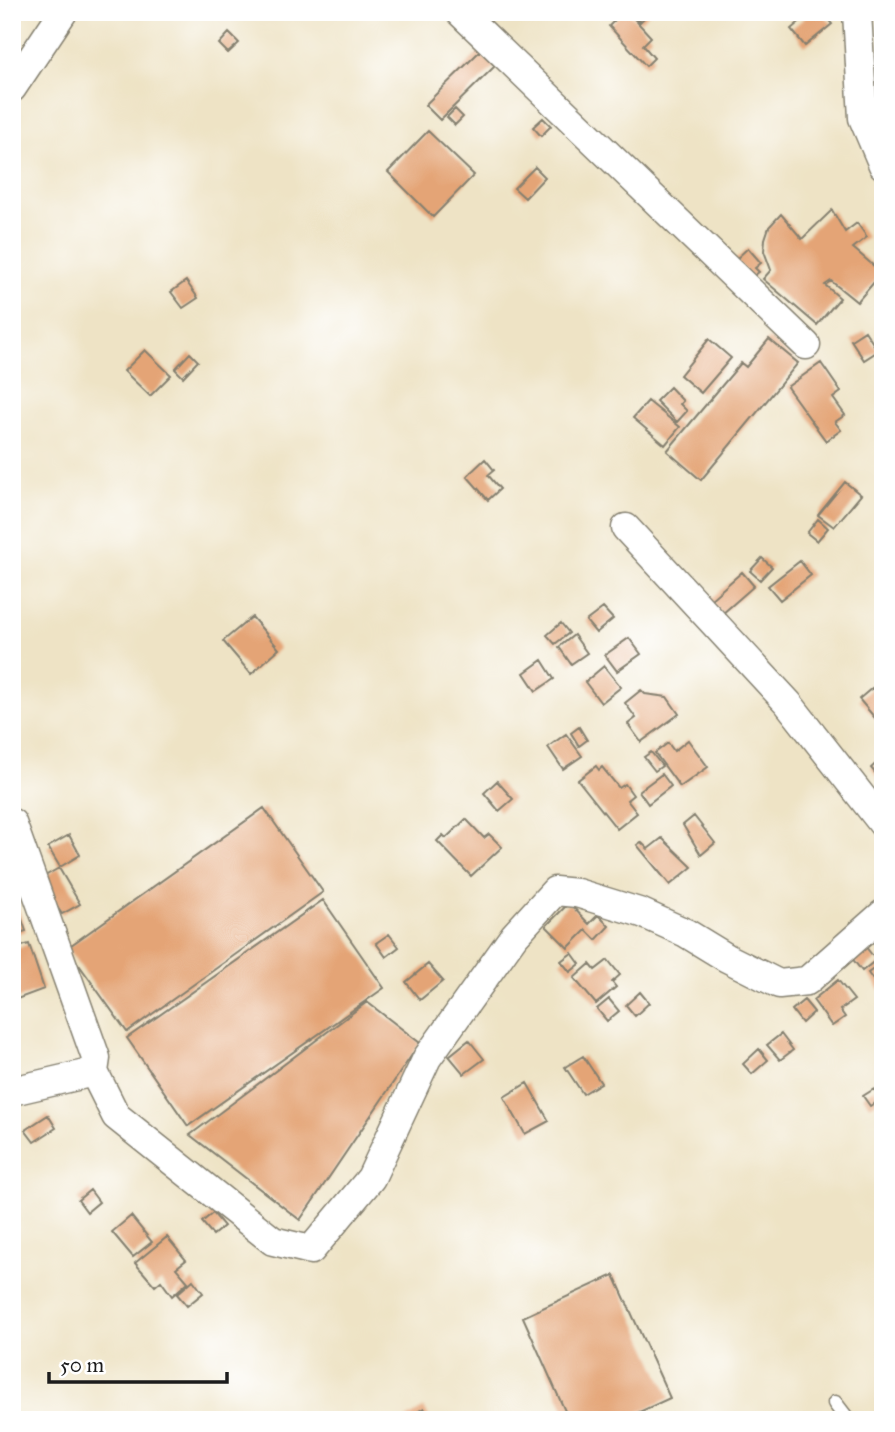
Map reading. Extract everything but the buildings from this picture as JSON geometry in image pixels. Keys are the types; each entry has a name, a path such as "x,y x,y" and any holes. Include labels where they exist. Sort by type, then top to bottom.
{"street":[{"path":"12,88 62,12"},
{"path":"460,12 806,345"},
{"path":"857,12 863,118 883,165"},
{"path":"626,528 788,703 883,824"},
{"path":"12,823 96,1058 94,1072 116,1116 273,1241 311,1250 371,1178 427,1058 514,936 555,891 576,893 642,913 686,933 727,958 779,984 807,981 883,914"},
{"path":"12,1091 94,1072"}],"lane":[{"path":"835,1403 848,1420"}]}
